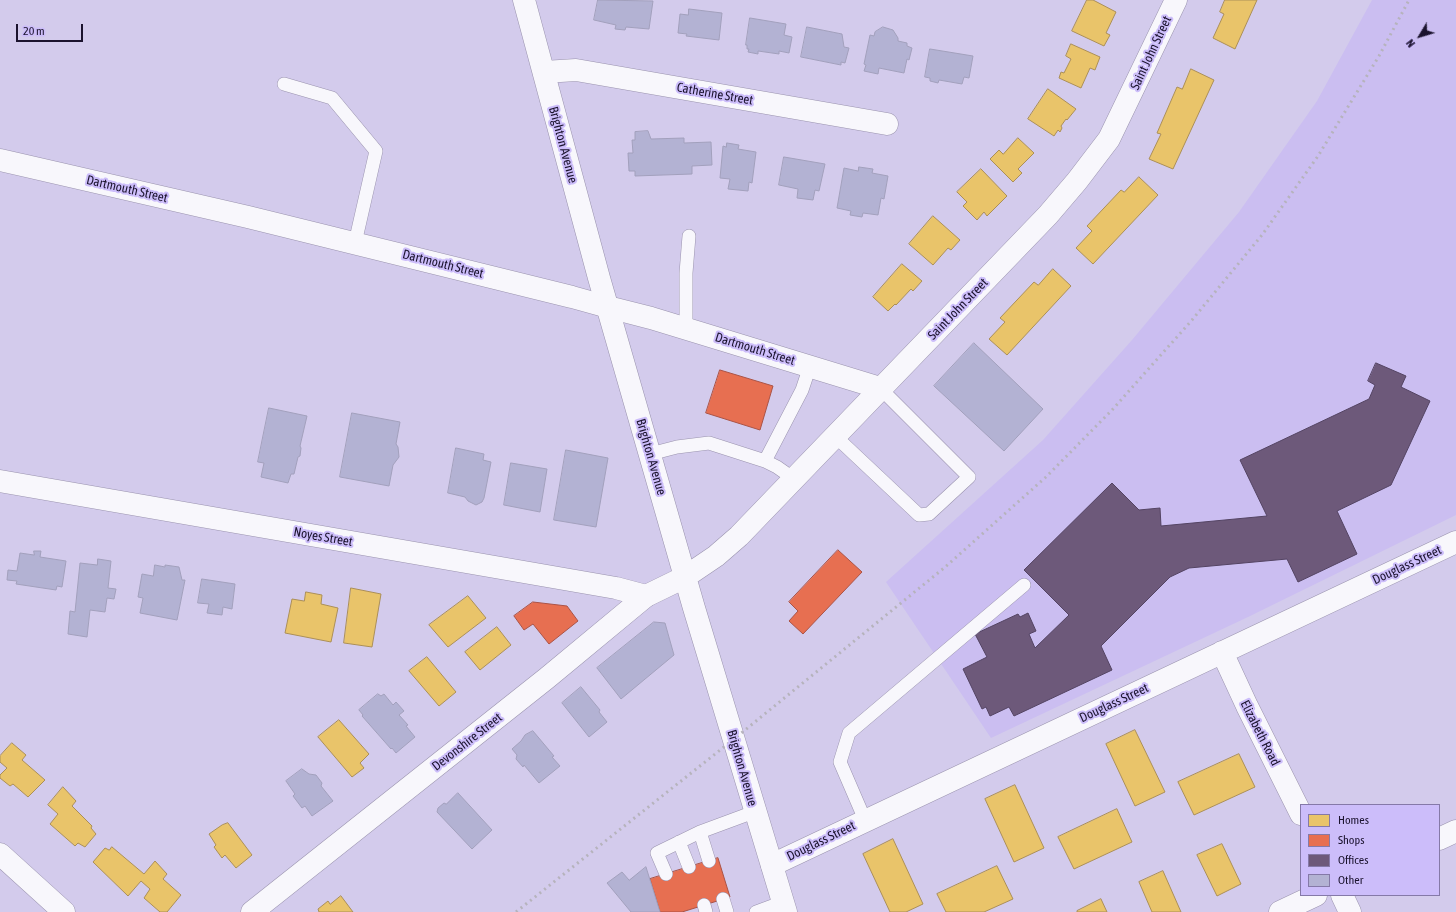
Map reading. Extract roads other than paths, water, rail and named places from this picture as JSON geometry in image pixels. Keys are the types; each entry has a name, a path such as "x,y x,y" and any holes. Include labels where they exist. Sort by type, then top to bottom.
{"street":[{"name":"Brighton Avenue","path":"524,0 608,308 685,577 754,812 772,865 784,907"},
{"name":"Saint John Street","path":"685,577 716,556 739,536 1048,215 1077,181 1109,139 1176,0"},
{"name":"Catherine Street","path":"544,72 576,70 887,124"},
{"name":"Dartmouth Street","path":"0,160 248,217 572,296 608,308 643,315 880,388"},
{"name":"Noyes Street","path":"0,481 616,588 646,596"},
{"name":"Douglass Street","path":"772,865 864,820 1456,542"},
{"name":"Devonshire Street","path":"252,912 541,683 646,596 685,577"},
{"name":"Elizabeth Road","path":"1222,652 1246,706 1300,812"},
{"path":"1440,839 1456,831"},
{"path":"0,854 64,912"},
{"path":"1280,912 1314,896"},
{"path":"1342,896 1350,912"}],"lane":[{"path":"284,84 332,98 376,151 355,243"},
{"path":"686,328 686,273 689,236"},
{"path":"765,461 802,390 810,366"},
{"path":"835,436 918,516 929,514 969,476 880,388"},
{"path":"650,454 677,447 709,443 765,461 777,467 794,479"},
{"path":"864,820 840,762 849,733 1024,585"},
{"path":"666,874 657,853 700,832 754,812"},
{"path":"700,832 709,861"},
{"path":"679,842 689,867"},
{"path":"756,912 784,907"}],"railway":[{"path":"516,912 734,739 944,568 1046,477 1112,410 1192,320 1262,235 1318,156 1379,56 1409,0"}]}
